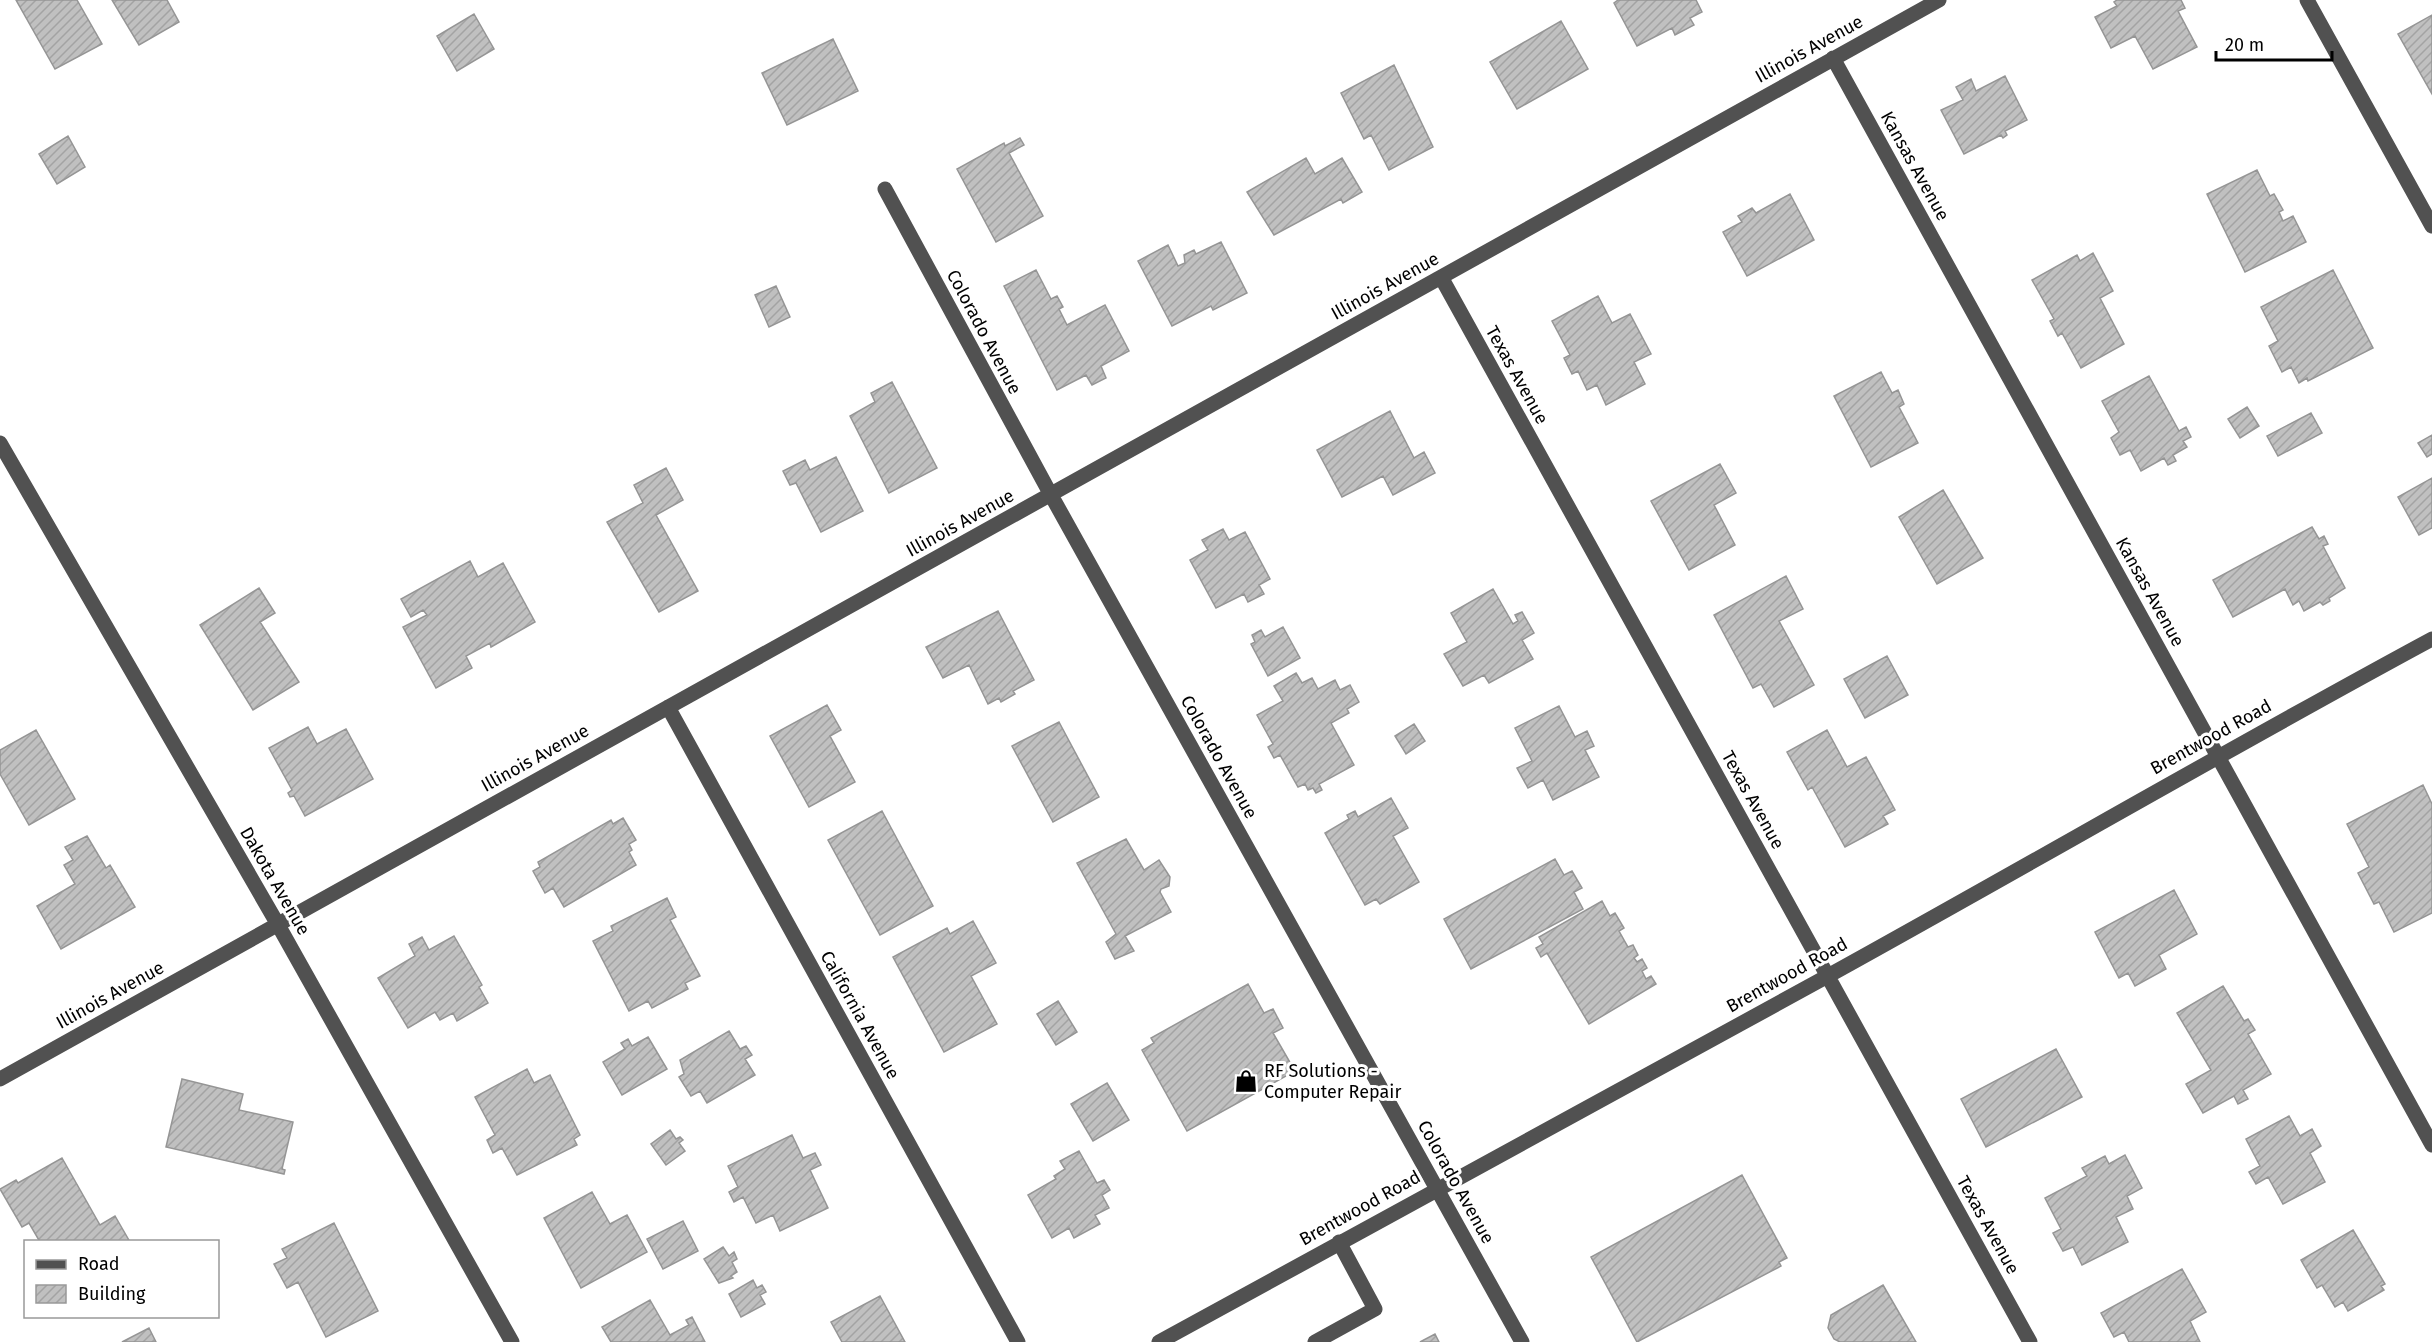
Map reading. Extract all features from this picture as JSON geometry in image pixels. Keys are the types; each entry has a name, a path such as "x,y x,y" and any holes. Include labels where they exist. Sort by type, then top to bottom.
{"street":[{"name":"Illinois Avenue","path":"0,1079 1939,0"},
{"path":"2307,0 2432,226"},
{"name":"Kansas Avenue","path":"1833,58 2432,1145"},
{"name":"Colorado Avenue","path":"885,189 1051,495 1522,1342"},
{"name":"Texas Avenue","path":"1441,277 2030,1342"},
{"name":"Dakota Avenue","path":"0,443 277,923 512,1342"},
{"name":"Brentwood Road","path":"1159,1342 1437,1187 1828,975 2217,755 2432,639"},
{"name":"California Avenue","path":"668,707 1018,1342"},
{"path":"1315,1342 1375,1309 1339,1242"}],"building":[{"path":"16,0 77,0 102,44 55,69"},
{"path":"112,0 167,0 179,22 139,45"},
{"path":"1618,0 1696,0 1702,12 1690,18 1694,25 1675,35 1672,28 1637,46 1614,3"},
{"path":"2117,0 2181,0 2185,8 2178,11 2197,47 2153,69 2135,36 2111,48 2095,17 2117,6 2114,2"},
{"path":"474,14 494,49 457,71 437,36"},
{"path":"2432,15 2432,94 2398,34"},
{"path":"1561,21 1588,69 1517,109 1490,62"},
{"path":"833,39 858,91 787,125 762,73"},
{"path":"1394,65 1433,147 1389,170 1371,135 1364,139 1341,93"},
{"path":"2005,76 2027,120 2005,131 2007,135 2003,138 2001,135 1964,154 1941,110 1963,100 1956,87 1971,79 1976,91"},
{"path":"68,136 85,167 57,184 39,154"},
{"path":"1020,138 1024,145 1009,153 1043,216 996,242 957,169 1004,143 1005,146"},
{"path":"1306,158 1315,174 1342,158 1362,192 1343,203 1341,199 1274,235 1247,192"},
{"path":"2257,170 2270,196 2274,194 2283,210 2279,212 2283,221 2293,216 2306,242 2245,272 2207,194"},
{"path":"1790,194 1814,240 1747,276 1723,232 1742,222 1738,216 1752,208 1756,213"},
{"path":"1221,242 1247,293 1213,310 1211,306 1172,326 1138,261 1168,245 1178,266 1185,263 1184,255 1194,250 1196,254"},
{"path":"2093,253 2113,291 2100,298 2124,344 2081,368 2062,333 2058,336 2050,321 2054,319 2032,280 2077,255 2080,261"},
{"path":"1036,270 1051,299 1057,296 1063,307 1059,309 1067,325 1105,305 1129,351 1101,366 1106,378 1092,385 1086,375 1057,390 1004,286"},
{"path":"2333,270 2373,348 2308,381 2307,378 2299,383 2291,367 2282,372 2269,346 2278,341 2261,307"},
{"path":"776,286 790,317 769,327 755,295"},
{"path":"1598,296 1612,323 1630,314 1651,354 1634,362 1645,384 1606,405 1597,385 1587,390 1578,371 1572,374 1564,358 1570,355 1552,321"},
{"path":"1881,372 1892,393 1898,390 1904,404 1899,407 1918,443 1871,467 1834,396"},
{"path":"2149,376 2179,431 2186,427 2191,437 2183,441 2187,447 2173,455 2176,461 2168,465 2164,458 2141,471 2130,450 2120,455 2111,438 2119,432 2102,401"},
{"path":"892,382 937,468 889,493 850,416 875,402 871,393"},
{"path":"2247,407 2259,426 2240,438 2228,419"},
{"path":"1390,411 1414,458 1424,452 1435,473 1393,495 1383,476 1342,497 1317,450"},
{"path":"2311,413 2322,433 2278,456 2267,436"},
{"path":"2432,435 2432,454 2427,457 2418,443"},
{"path":"836,457 863,511 821,532 796,483 790,485 783,471 805,460 810,470"},
{"path":"1720,464 1736,493 1714,505 1735,545 1689,570 1651,501"},
{"path":"666,468 683,500 656,515 698,591 659,612 607,522 643,503 634,485"},
{"path":"2432,478 2432,528 2419,535 2398,497"},
{"path":"1943,490 1983,558 1937,584 1899,517"},
{"path":"2312,527 2319,539 2324,536 2328,544 2323,546 2345,588 2329,598 2330,601 2323,605 2320,602 2304,611 2299,601 2293,605 2285,589 2233,617 2213,580"},
{"path":"1223,529 1229,540 1245,532 1270,579 1259,585 1264,594 1248,602 1244,594 1216,608 1190,560 1208,550 1202,540"},
{"path":"470,561 478,577 503,563 535,622 491,647 490,643 466,656 472,668 436,688 403,627 427,615 423,610 411,617 401,599"},
{"path":"1786,576 1803,609 1779,621 1814,685 1774,707 1761,684 1753,688 1714,615"},
{"path":"259,588 275,613 260,622 299,682 253,710 200,625"},
{"path":"1493,589 1513,624 1518,621 1515,615 1522,612 1534,633 1522,640 1533,659 1489,683 1484,675 1463,686 1444,654 1467,642 1451,613"},
{"path":"998,611 1034,680 1013,691 1015,694 1001,702 999,698 988,704 969,665 943,678 926,647"},
{"path":"1283,627 1300,658 1268,676 1251,644 1255,642 1252,635 1261,630 1265,637"},
{"path":"1887,656 1908,695 1865,718 1844,679"},
{"path":"1296,673 1302,683 1312,678 1318,689 1335,680 1340,690 1350,685 1359,702 1347,709 1349,713 1331,723 1354,765 1319,784 1322,790 1316,793 1313,788 1308,790 1305,784 1298,787 1280,755 1274,758 1268,747 1273,744 1257,715 1283,701 1274,686"},
{"path":"827,705 841,730 830,736 855,782 809,807 770,736"},
{"path":"1559,706 1575,737 1587,731 1594,746 1585,750 1599,777 1553,800 1543,780 1528,788 1517,768 1532,761 1515,728"},
{"path":"1059,722 1099,797 1053,822 1012,746"},
{"path":"1414,724 1425,741 1406,754 1395,736"},
{"path":"308,727 317,744 346,729 373,779 305,816 294,796 290,797 288,793 292,790 269,748"},
{"path":"36,730 75,799 29,825 0,774 0,750"},
{"path":"1827,730 1847,767 1866,757 1895,810 1883,816 1888,824 1845,847 1812,787 1808,790 1787,752"},
{"path":"2423,785 2432,804 2432,913 2394,932 2379,902 2374,904 2358,873 2369,867 2347,824"},
{"path":"1391,798 1408,828 1393,836 1419,882 1380,904 1376,899 1365,905 1325,833 1349,819 1347,815 1355,811 1358,817"},
{"path":"882,811 933,906 880,935 828,840"},
{"path":"623,818 636,840 629,844 632,850 629,852 636,865 564,907 553,888 545,893 533,871 540,867 538,862 611,820 613,824"},
{"path":"87,836 106,868 110,865 135,907 61,949 37,906 75,884 64,865 73,860 65,847"},
{"path":"1126,839 1144,870 1159,860 1170,877 1169,886 1161,889 1160,892 1171,912 1125,936 1134,951 1115,959 1106,942 1116,934 1077,863"},
{"path":"1555,859 1564,875 1572,871 1582,888 1574,892 1583,909 1471,969 1444,919"},
{"path":"2174,890 2197,934 2159,955 2166,969 2135,986 2128,973 2119,978 2095,932"},
{"path":"667,898 676,917 670,920 700,976 685,983 688,989 652,1008 648,1001 629,1011 593,941 613,931 611,926"},
{"path":"1602,901 1610,916 1615,913 1624,928 1619,931 1628,947 1633,945 1638,955 1634,958 1637,962 1642,959 1647,968 1642,971 1646,979 1651,976 1656,984 1589,1024 1547,953 1541,957 1536,948 1543,944 1539,937"},
{"path":"973,921 996,963 971,976 997,1024 944,1052 893,957 947,928 950,934"},
{"path":"454,936 482,985 479,987 488,1003 457,1021 453,1013 440,1020 435,1012 408,1028 378,978 415,956 409,944 422,937 429,950"},
{"path":"1248,984 1264,1013 1273,1009 1283,1028 1273,1033 1295,1071 1187,1131 1142,1050 1154,1043 1151,1038"},
{"path":"2223,986 2244,1021 2248,1019 2255,1030 2248,1034 2271,1074 2243,1090 2248,1099 2238,1104 2234,1096 2203,1113 2186,1084 2211,1070 2177,1013"},
{"path":"1058,1001 1077,1032 1056,1045 1037,1014"},
{"path":"729,1031 740,1049 746,1046 752,1055 745,1059 755,1075 707,1103 700,1091 691,1096 679,1077 684,1074 680,1060"},
{"path":"648,1037 667,1069 622,1095 603,1062 625,1049 621,1043 628,1039 632,1046"},
{"path":"2056,1049 2082,1097 1986,1147 1961,1099"},
{"path":"527,1069 534,1083 550,1075 580,1135 574,1139 577,1145 517,1175 502,1148 493,1153 487,1140 495,1135 475,1097"},
{"path":"182,1079 243,1094 239,1110 293,1122 282,1169 285,1170 284,1174 166,1147"},
{"path":"1107,1083 1129,1120 1093,1141 1071,1104"},
{"path":"2289,1116 2300,1136 2312,1129 2321,1146 2310,1153 2325,1182 2283,1204 2268,1177 2256,1184 2249,1172 2260,1166 2246,1139"},
{"path":"670,1130 676,1139 680,1137 683,1140 679,1143 685,1151 666,1165 651,1144"},
{"path":"792,1135 803,1158 815,1153 821,1165 810,1170 828,1208 780,1231 773,1215 756,1223 743,1197 734,1202 729,1192 738,1187 728,1166"},
{"path":"1079,1151 1097,1183 1104,1180 1110,1190 1102,1195 1109,1208 1095,1215 1100,1224 1074,1238 1069,1228 1052,1238 1028,1195 1056,1179 1054,1176 1065,1169 1060,1161"},
{"path":"2125,1155 2142,1188 2127,1196 2133,1209 2116,1217 2128,1242 2082,1265 2073,1247 2063,1251 2053,1233 2061,1229 2045,1198 2087,1176 2082,1168 2105,1156 2109,1164"},
{"path":"62,1158 100,1225 115,1216 129,1240 39,1240 29,1223 22,1227 0,1189 16,1180 18,1183"},
{"path":"1742,1175 1787,1258 1779,1262 1781,1266 1637,1342 1591,1257"},
{"path":"592,1192 610,1224 627,1215 647,1252 581,1288 544,1218"},
{"path":"683,1221 698,1251 663,1269 647,1239"},
{"path":"334,1223 378,1311 326,1337 298,1282 287,1288 274,1264 287,1258 282,1249"},
{"path":"2353,1230 2385,1284 2381,1286 2384,1290 2348,1311 2343,1302 2335,1307 2322,1285 2317,1288 2301,1260"},
{"path":"723,1247 729,1256 734,1252 737,1259 732,1262 737,1272 731,1276 733,1278 719,1283 704,1259"},
{"path":"2182,1269 2206,1312 2190,1321 2200,1342 2129,1342 2124,1332 2114,1337 2101,1313"},
{"path":"753,1280 757,1288 762,1285 766,1292 760,1295 765,1304 741,1317 729,1294"},
{"path":"1883,1285 1916,1342 1840,1342 1834,1339 1828,1328 1831,1315"},
{"path":"880,1296 905,1342 842,1342 831,1322"},
{"path":"650,1300 670,1335 689,1325 686,1320 692,1317 705,1342 611,1342 602,1327"},
{"path":"149,1328 156,1342 122,1342"},
{"path":"1435,1334 1439,1342 1420,1342"}],"place":[{"name":"RF Solutions - Computer Repair","path":"1246,1081"}]}
